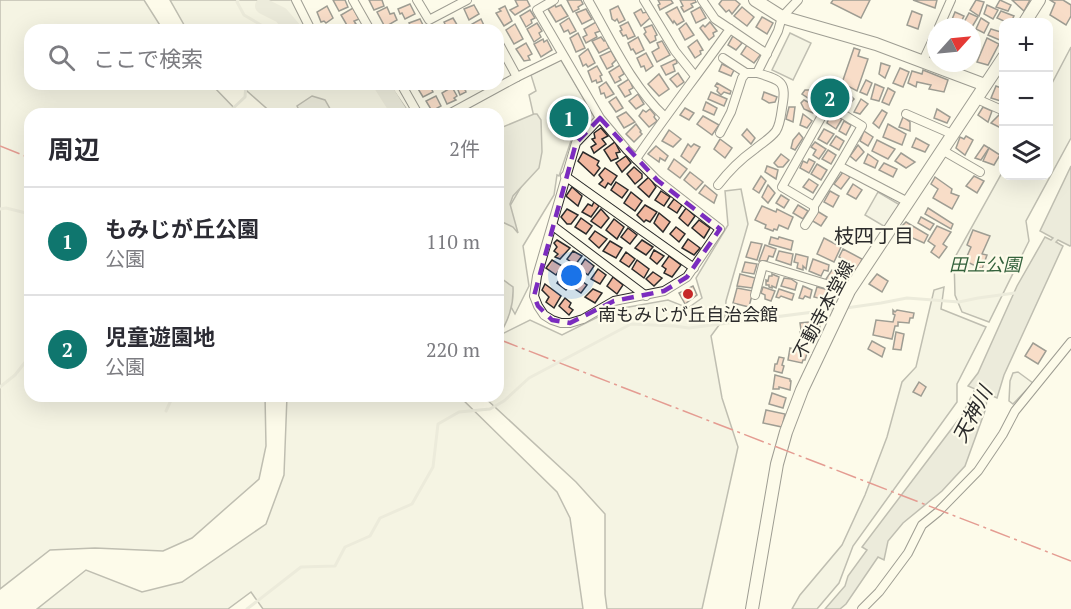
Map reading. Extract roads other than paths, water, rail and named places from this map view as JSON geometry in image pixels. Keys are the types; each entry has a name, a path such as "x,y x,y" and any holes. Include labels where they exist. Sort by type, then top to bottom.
{"main road":[{"path":"755,0 782,16 876,44 986,85"},
{"path":"1028,18 1039,0"},
{"name":"不動寺本堂線","path":"752,609 774,482 786,432 802,390 849,291 999,65"}],"street":[{"path":"296,0 308,24"},
{"path":"353,0 367,24"},
{"path":"417,0 429,20 466,0"},
{"path":"554,0 537,10 600,118 657,180 720,229 687,277 664,291 614,301 583,319 561,323 544,315 538,306 534,296 537,276 576,143 600,118"},
{"path":"588,0 637,84 665,117"},
{"path":"644,0 675,51 695,76"},
{"path":"702,0 716,19 767,54"},
{"path":"757,74 778,31 782,16 798,0"},
{"path":"943,18 951,0"},
{"path":"636,159 729,29"},
{"path":"923,61 927,52"},
{"path":"504,53 517,77"},
{"path":"504,84 562,56"},
{"path":"718,185 777,130 785,92 779,81 772,77 746,73 723,58"},
{"path":"720,133 746,73"},
{"path":"406,90 415,108"},
{"path":"459,108 493,90"},
{"path":"977,99 999,109"},
{"path":"805,225 862,126 828,105 782,187 814,206"},
{"path":"906,114 952,134"},
{"path":"942,150 980,172"},
{"path":"839,166 908,202"},
{"path":"566,176 694,268"},
{"path":"553,226 646,296"},
{"path":"755,295 763,265 849,291"},
{"path":"862,609 879,592 908,553 922,525 978,471 1003,434 1015,411 1071,342"}],"water":[{"path":"312,96 325,100 330,108 298,108 297,106"},
{"path":"534,114 537,114 541,120 542,152 539,168 513,196 510,204 518,233 513,227 504,223 504,126"},
{"name":"天神川","path":"1071,166 1071,245 1058,240 1056,242 1063,246 1004,375 997,398 986,393 986,408 965,466 942,491 903,523 888,541 884,560 878,557 846,604 840,609 825,609 845,586 848,576 867,550 862,547 962,415 974,391 980,394 982,392 968,386 978,373 1017,286 1045,237 1051,240 1053,238 1040,231"},
{"path":"504,280 513,287 510,313 504,327"}],"waterway":[{"path":"238,0 244,15 259,24"},
{"path":"263,6 281,15 289,24"},
{"path":"233,108 245,97 246,90"},
{"path":"385,90 396,108"},
{"path":"0,209 6,208 24,212"},
{"path":"846,308 907,298 959,302 1015,293"},
{"path":"504,401 529,378 631,324 689,328 837,309"},
{"path":"0,387 15,375 24,364"},
{"path":"166,411 170,402"},
{"path":"247,609 301,567 335,566 345,547 370,536 380,518 412,504 433,467 438,424 459,412 490,409 502,402"}],"place":[{"name":"児童遊園地","path":"830,98"},
{"name":"もみじが丘公園","path":"569,118"},
{"name":"南もみじが丘自治会館","path":"688,294"}],"district":[{"name":"枝四丁目","path":"874,235"}],"park label":[{"name":"田上公園","path":"985,264"}]}
